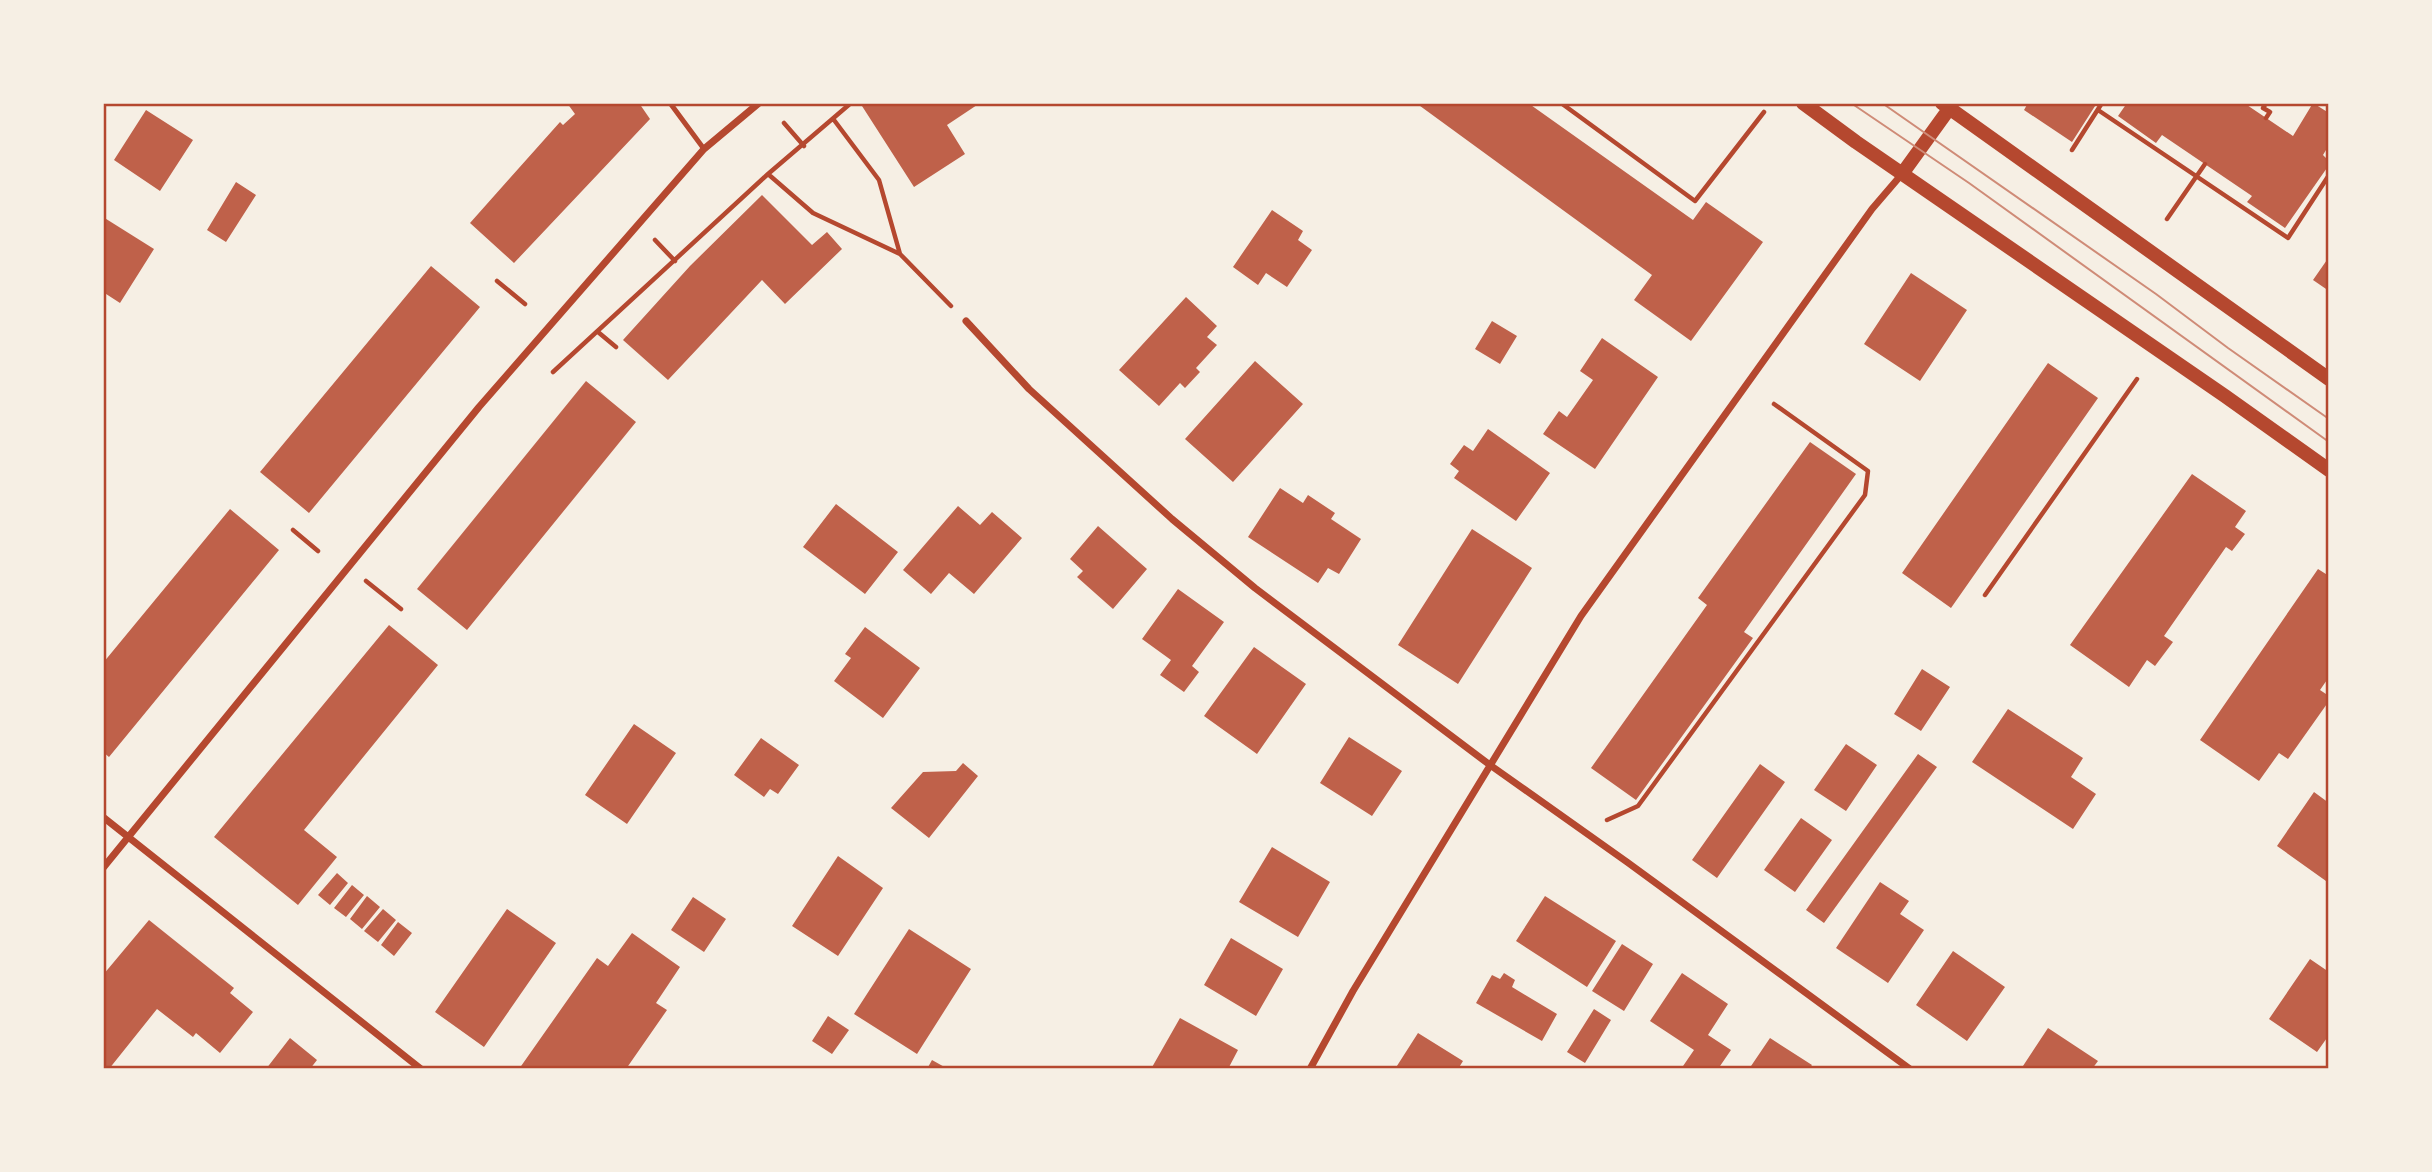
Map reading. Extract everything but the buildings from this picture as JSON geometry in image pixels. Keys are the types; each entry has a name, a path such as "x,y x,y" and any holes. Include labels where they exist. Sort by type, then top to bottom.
{"main road":[{"path":"1803,103 2329,470"},
{"path":"1902,174 1949,106 2329,379"}],"street":[{"path":"103,868 479,407 704,149 759,103"},
{"path":"1310,1069 1353,991 1581,616 1872,209 1902,174"},
{"path":"966,321 1029,389 1180,525 1265,596 1490,765 1910,1069"},
{"path":"103,817 421,1069"}],"lane":[{"path":"670,103 704,149"}],"path":[{"path":"553,372 768,174 804,146 851,103"},
{"path":"1561,103 1695,201 1764,112"},
{"path":"2072,150 2102,103"},
{"path":"2266,103 2263,108 2270,112 2266,118"},
{"path":"2098,110 2288,238 2329,175"},
{"path":"834,120 879,180 900,254"},
{"path":"783,123 804,146"},
{"path":"2167,219 2205,164"},
{"path":"768,174 813,213 900,254 933,288"},
{"path":"655,240 675,261"},
{"path":"497,281 525,304"},
{"path":"598,332 616,347"},
{"path":"1985,595 2137,379"},
{"path":"1604,821 1637,806 1864,495 1868,471 1774,404"},
{"path":"293,530 318,551"},
{"path":"350,568 401,609"}],"tram line":[{"path":"1851,103 1969,183 2329,442"},
{"path":"1882,103 2156,294 2329,419"}]}
